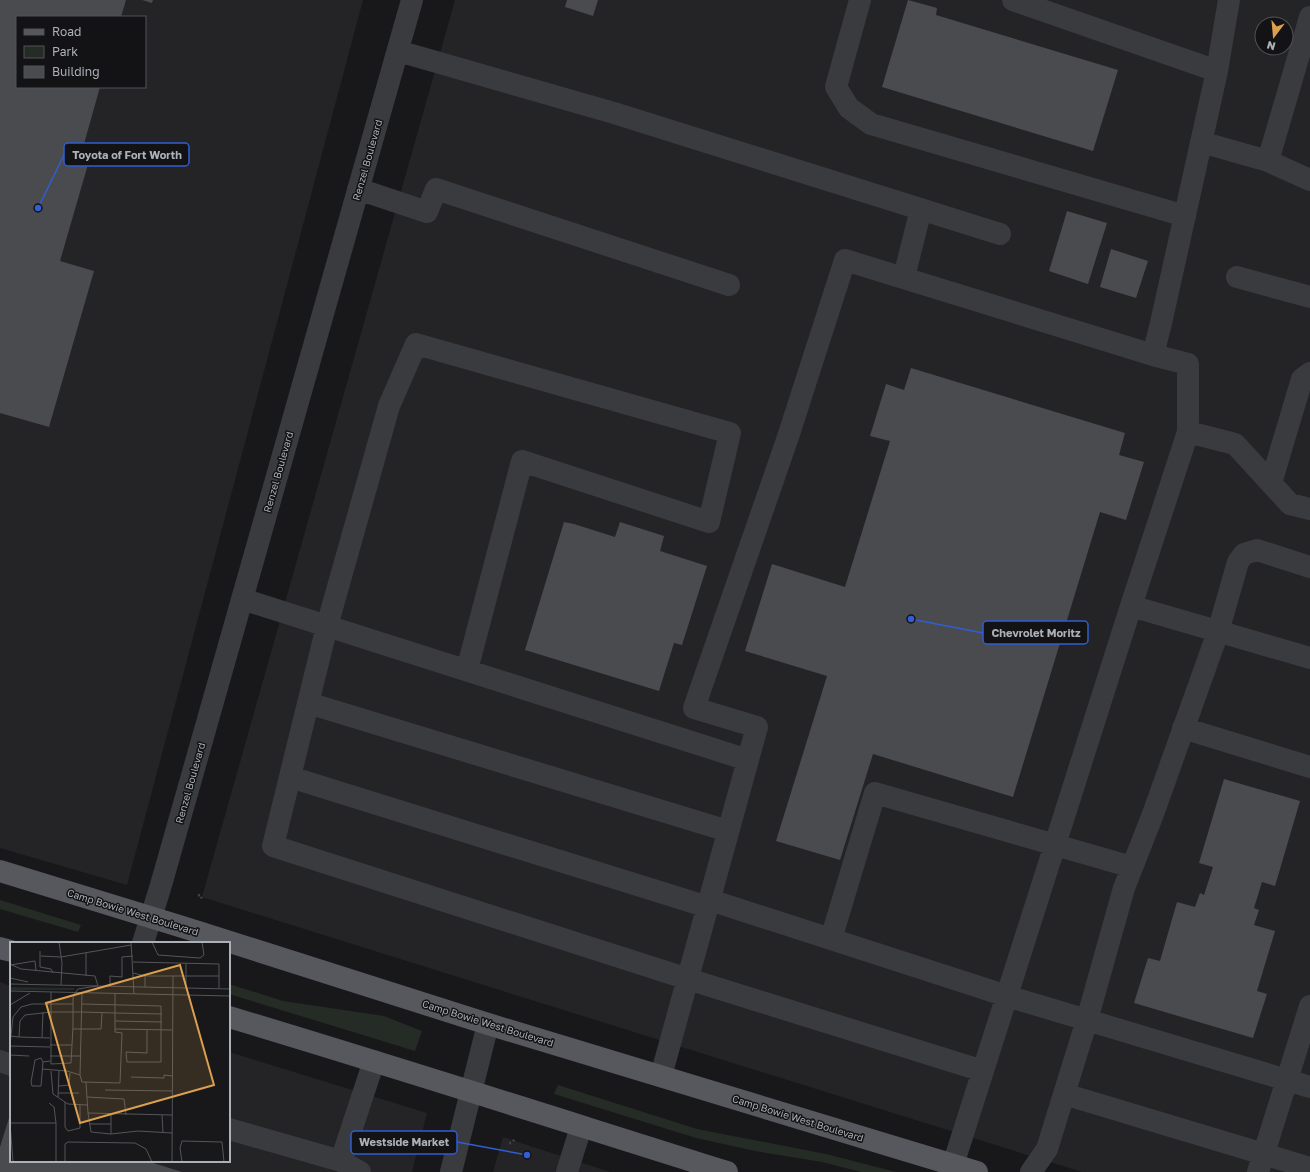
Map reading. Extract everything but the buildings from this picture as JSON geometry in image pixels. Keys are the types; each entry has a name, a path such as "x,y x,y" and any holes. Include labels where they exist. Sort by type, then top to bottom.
{"main road":[{"name":"Camp Bowie West Boulevard","path":"0,871 152,917 488,1024 978,1172"},
{"path":"230,1017 374,1061 581,1127 688,1166 727,1172"}],"street":[{"name":"Renzel Boulevard","path":"143,942 152,917 412,0"},
{"path":"860,0 836,87 849,108 871,124 1185,216"},
{"path":"1013,0 1217,71"},
{"path":"1153,354 1202,142 1217,71 1228,0"},
{"path":"1268,161 1310,17"},
{"path":"398,51 614,113 1000,234"},
{"path":"1202,142 1268,161 1310,180"},
{"path":"358,189 427,212 436,189 729,285"},
{"path":"904,277 921,209"},
{"path":"661,1076 757,727 694,708 788,437 845,260 1188,364 1188,432 1130,606 954,1165"},
{"path":"1237,277 1310,297"},
{"path":"467,670 522,461 708,522 730,433 416,344 389,406 327,626 273,846 688,979 983,1071"},
{"path":"1271,483 1302,379 1310,373"},
{"path":"1188,432 1235,444 1290,504 1310,510"},
{"path":"1031,1172 1047,1149 1087,1020 1124,888 1153,814 1218,632 1238,562 1244,554 1257,550 1310,567"},
{"path":"242,599 748,760"},
{"path":"1130,606 1310,658"},
{"path":"308,703 728,831"},
{"path":"1183,728 1310,766"},
{"path":"290,777 832,939 1008,996 1310,1087"},
{"path":"832,939 875,793 1132,867"},
{"path":"1261,1163 1310,1006"},
{"path":"451,1172 488,1024"},
{"path":"341,1161 374,1061"},
{"path":"0,1062 10,1065"},
{"path":"1064,1094 1261,1163 1310,1168"},
{"path":"567,1172 581,1127"},
{"path":"230,1129 341,1161 360,1172"}],"path":[{"path":"198,895 202,896 201,899"},
{"path":"509,1143 512,1143 515,1138"}],"shaded area":[{"path":"0,0 363,0 127,885 0,848"},
{"path":"455,0 1310,0 1310,1172 1082,1172 202,897"},
{"path":"0,982 10,986 10,1162 230,1162 230,1052 427,1113 412,1172 0,1172"},
{"path":"503,1137 610,1172 493,1172"}],"green space":[{"path":"0,900 81,925 78,932 0,909"},
{"path":"230,984 283,1001 384,1016 422,1031 415,1051 230,994"},
{"path":"558,1085 697,1129 826,1154 896,1172 861,1172 822,1162 755,1151 696,1138 554,1094"}],"place":[{"name":"Toyota of Fort Worth","path":"38,208"},
{"name":"Chevrolet Moritz","path":"911,619"},
{"name":"Westside Market","path":"527,1155"}]}
